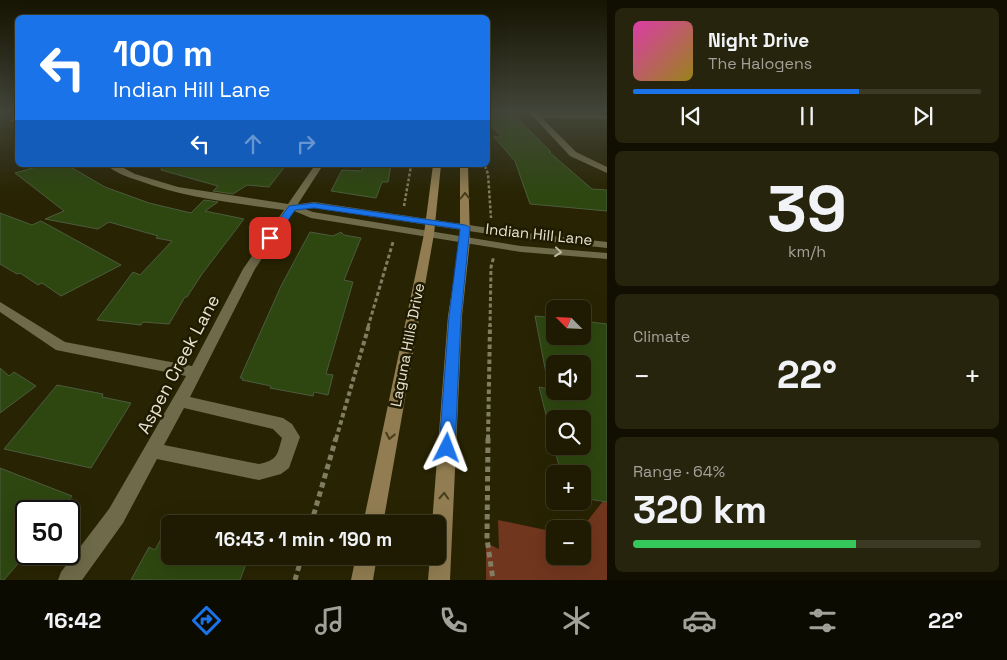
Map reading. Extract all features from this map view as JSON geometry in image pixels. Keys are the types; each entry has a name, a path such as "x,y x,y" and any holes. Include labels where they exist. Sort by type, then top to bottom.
{"main road":[{"name":"Laguna Hills Drive","path":"375,515 430,228 437,167"},
{"path":"439,580 455,316 465,234 464,167"},
{"path":"362,580 364,565"}],"street":[{"path":"558,138 574,154 607,170"},
{"name":"Indian Hill Lane","path":"114,167 132,177 182,192 292,208 311,215 430,228 540,250 607,256"},
{"name":"Aspen Creek Lane","path":"69,580 116,516 196,372 249,269 292,208 318,167"},
{"name":"Indian Hill Lane","path":"465,234 607,245"},
{"path":"0,306 61,346 196,372"},
{"path":"153,451 259,472 275,469 284,463 291,437 286,429 277,423 180,401"}],"path":[{"path":"406,213 404,208 412,167"},
{"path":"486,167 488,174 491,220"},
{"path":"314,515 391,243 398,240"},
{"path":"490,254 494,256 492,267 487,540 493,580"},
{"path":"295,580 299,565"}],"shaded area":[{"path":"607,496 607,580 486,580 486,543 499,549 498,520 546,530 546,565 591,565 591,520 588,520"}],"building":[{"path":"495,138 537,138 551,152 549,152 592,189 607,190 607,211 530,204 515,161"},
{"path":"36,167 70,167 105,187 149,203 191,213 204,200 218,202 205,211 244,219 187,297 185,297 169,324 143,322 141,325 97,320 133,272 140,275 172,241 156,238 158,236 109,222 98,229 45,219 64,211 15,173"},
{"path":"162,167 284,167 269,187 247,185 233,194 213,191 218,186 161,170"},
{"path":"363,167 391,167 388,182 382,182 376,198 331,191 342,170 362,171"},
{"path":"0,213 32,225 41,221 121,265 61,296 42,283 38,285 20,273 17,274 0,264"},
{"path":"310,232 333,236 341,232 344,235 361,238 344,280 353,282 326,374 333,375 328,395 314,392 313,396 270,388 271,386 240,378 281,286"},
{"path":"535,316 546,317 546,345 591,345 591,322 607,324 607,502 591,499 591,465 559,465 556,455 591,455 591,410 546,410 546,415 539,387 546,388 546,400 591,400 591,355 546,355 546,373"},
{"path":"0,368 9,376 14,372 36,386 0,413"},
{"path":"57,385 103,394 102,397 131,403 91,468 4,449"},
{"path":"0,468 72,496 69,500 15,500 15,565 17,565 4,580 0,580"},
{"path":"161,539 161,565 246,565 240,580 131,580 149,547 155,550"}],"route":[{"path":"270,238 292,208 314,205 465,227 455,316 447,448"}]}
